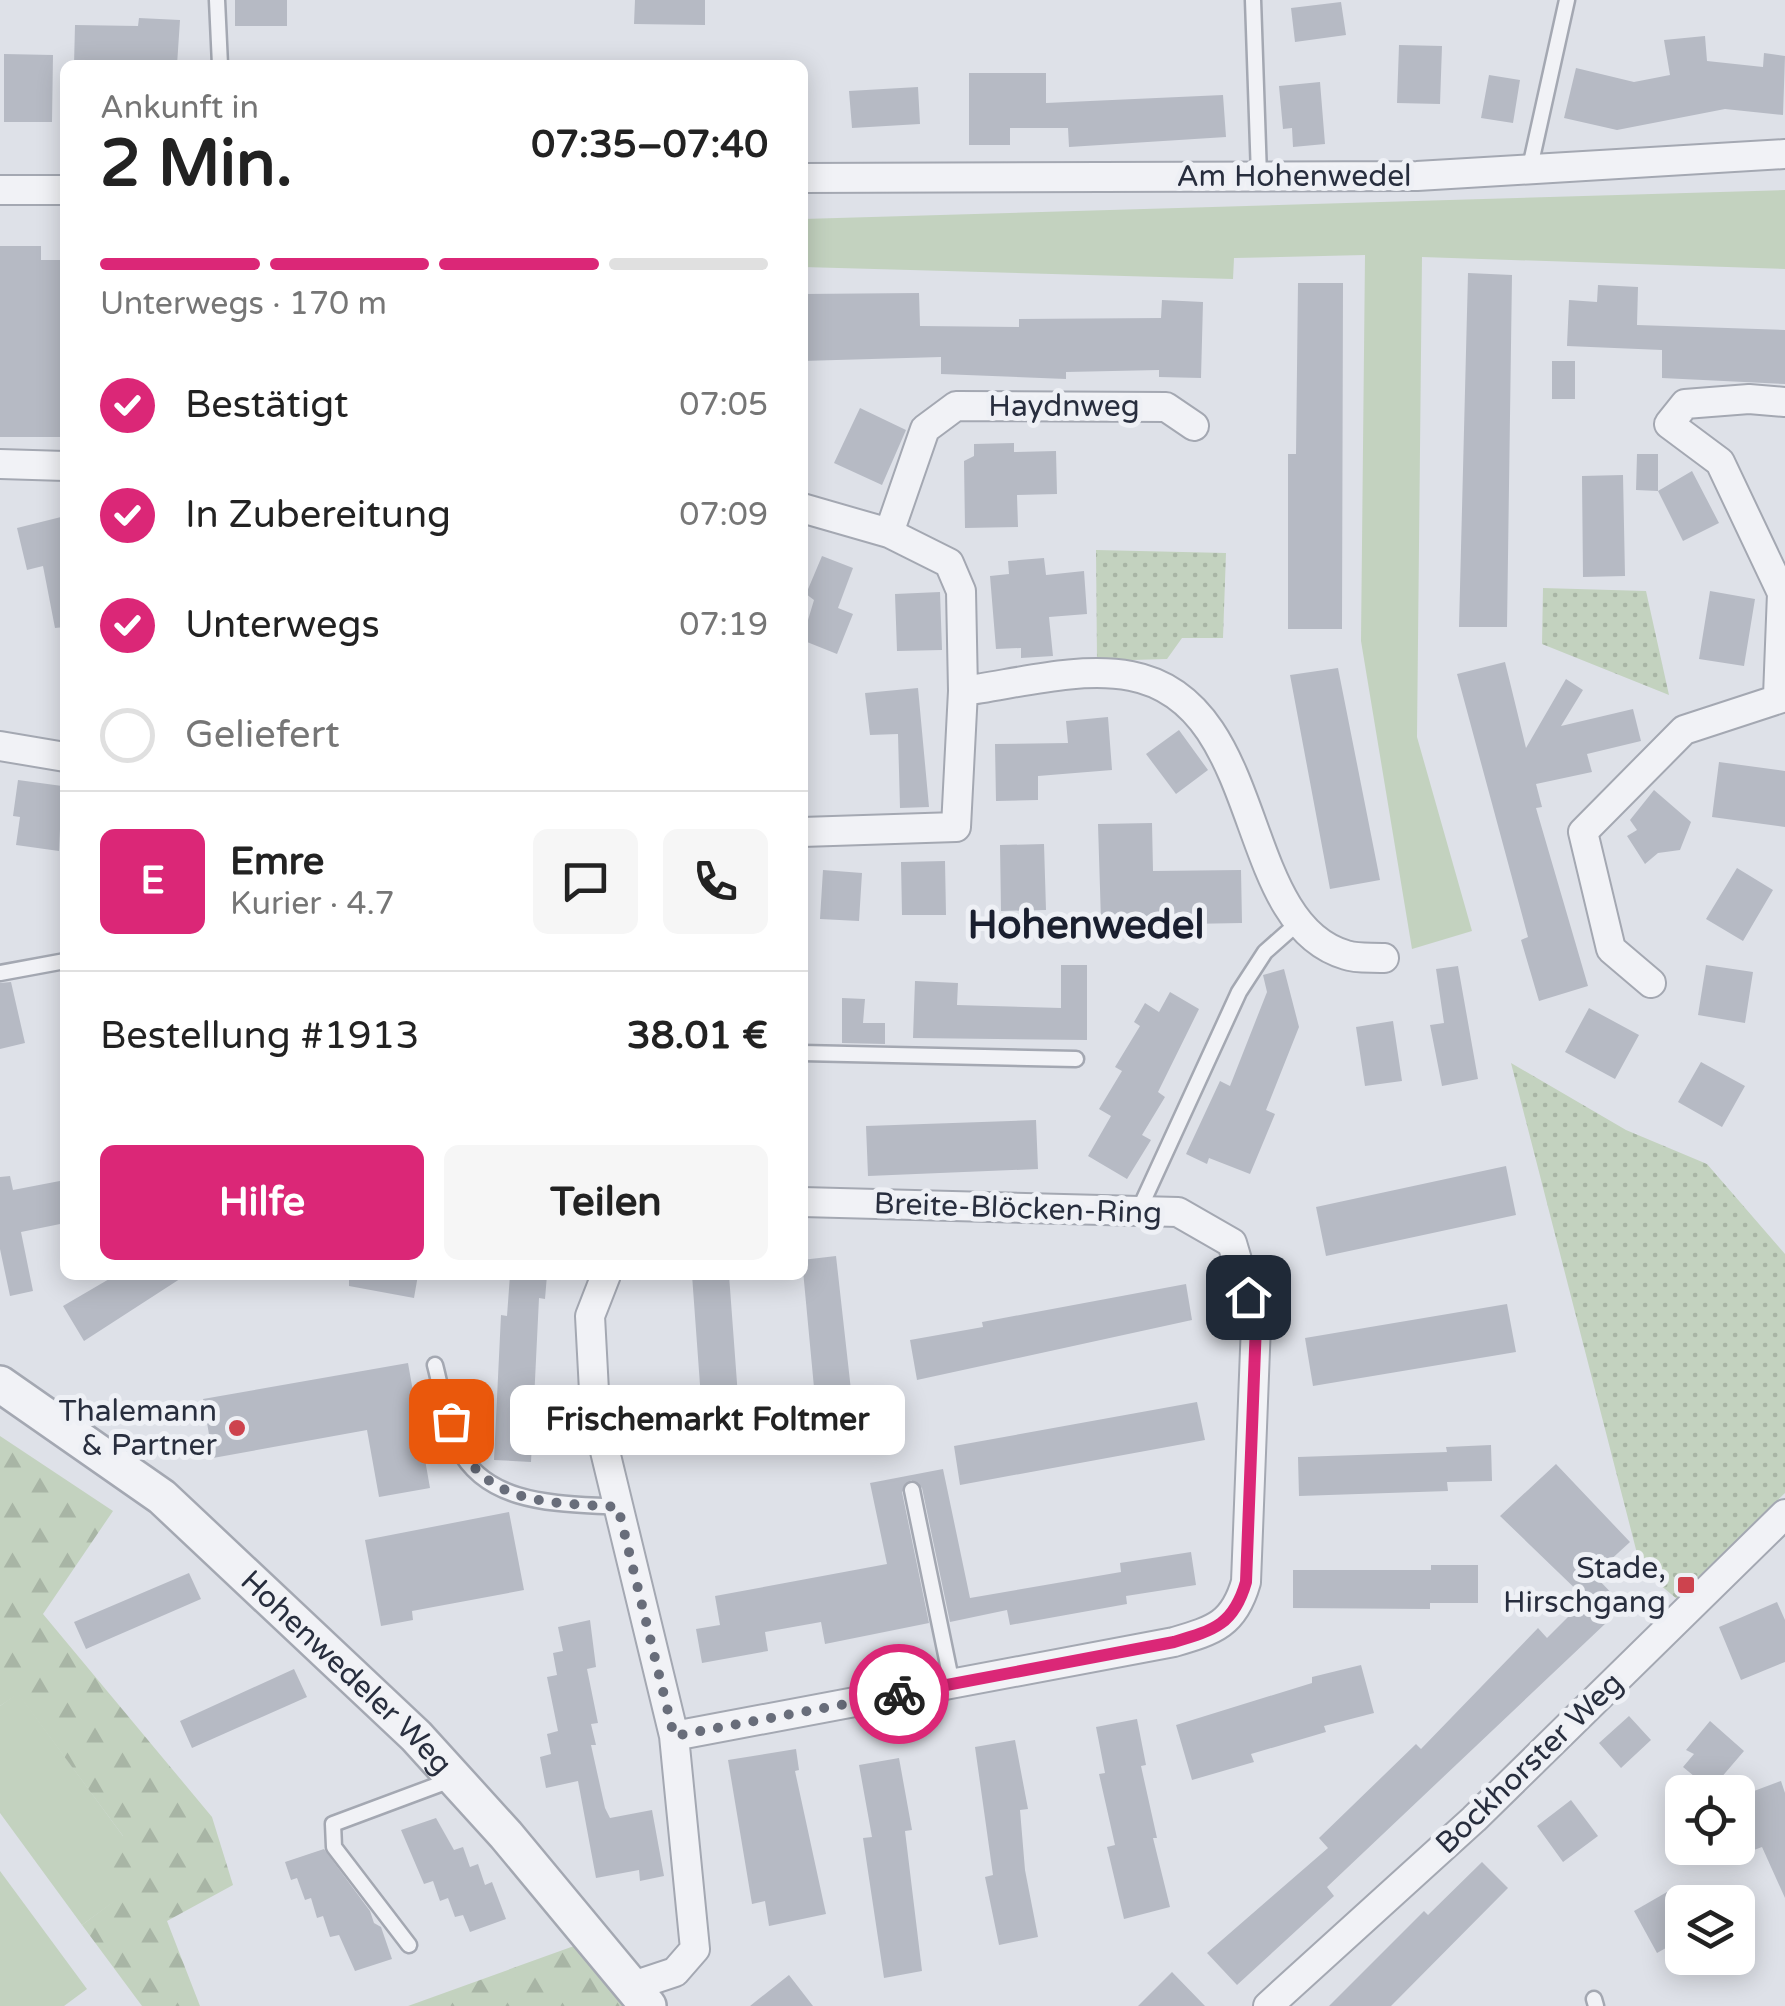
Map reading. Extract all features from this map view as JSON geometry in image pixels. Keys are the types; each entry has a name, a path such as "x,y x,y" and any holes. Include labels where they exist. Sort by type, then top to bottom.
{"street":[{"name":"Am Hohenwedel","path":"808,178 1417,176 1785,154"},
{"path":"0,190 60,190"},
{"path":"1651,983 1612,950 1583,832 1684,730 1782,697 1782,593 1720,462 1669,424 1685,404 1749,399 1785,402"},
{"name":"Haydnweg","path":"889,533 925,429 956,406 1166,407 1194,426"},
{"path":"0,464 60,466"},
{"path":"808,510 889,533 950,563 961,591 963,691 956,827 808,832"},
{"path":"963,691 1105,673 1134,676 1163,688 1206,724 1240,780 1261,858 1314,939 1346,956 1384,958"},
{"path":"0,746 60,756"},
{"name":"Breite-Blöcken-Ring","path":"674,1736 1174,1642 1208,1632 1238,1611 1246,1582 1256,1324 1232,1243 1178,1212 808,1202"},
{"path":"604,1280 590,1316 594,1410 674,1736 696,1949 676,1972 641,1996"},
{"name":"Hohenwedeler Weg","path":"0,1384 162,1497 456,1778 641,1996"},
{"name":"Bockhorster Weg","path":"1268,2006 1474,1818 1785,1514"}],"lane":[{"path":"217,0 220,60"},
{"path":"1252,0 1259,176"},
{"path":"1530,167 1567,0"},
{"path":"1140,1210 1239,992 1265,952 1300,921"},
{"path":"0,973 60,962"},
{"path":"808,1053 1076,1059"},
{"path":"435,1365 458,1449 480,1474 504,1492 538,1501 618,1507"},
{"path":"912,1490 952,1684"},
{"path":"409,1946 334,1847 333,1824 456,1778"}],"green space":[{"path":"1785,190 1785,269 1422,257 1417,737 1472,931 1412,949 1361,641 1365,255 1234,258 1233,279 808,267 808,219"},
{"path":"1096,550 1226,553 1223,638 1182,638 1167,659 1097,661"},
{"path":"1543,588 1646,591 1669,695 1542,644"},
{"path":"1511,1063 1626,1130 1707,1164 1785,1254 1785,1493 1677,1599 1641,1569"},
{"path":"0,1436 113,1511 43,1614 212,1817 233,1885 167,1921 200,2006 142,2006 82,1925 114,1901 86,1863 123,1836 18,1694 0,1706"},
{"path":"18,1693 123,1836 115,1901 82,1925 0,1813 0,1706"},
{"path":"0,1871 87,1989 64,2006 0,2006"},
{"path":"574,1946 623,2006 408,2006"}],"building":[{"path":"235,0 287,0 287,26 235,26"},
{"path":"635,0 705,0 705,25 634,24"},
{"path":"1341,2 1346,35 1295,42 1291,8"},
{"path":"139,18 180,20 177,60 74,60 75,25 138,26"},
{"path":"1705,36 1707,61 1763,67 1764,53 1785,56 1783,115 1725,109 1617,130 1564,118 1576,68 1634,82 1670,75 1664,40"},
{"path":"1399,45 1442,46 1440,104 1397,103"},
{"path":"4,54 53,55 52,122 4,122"},
{"path":"969,73 1046,73 1046,103 1223,95 1226,137 1069,147 1068,128 1010,128 1010,145 969,145"},
{"path":"1489,75 1520,80 1513,123 1481,118"},
{"path":"1320,82 1325,144 1293,147 1292,128 1283,129 1279,86"},
{"path":"918,87 920,124 852,128 849,91"},
{"path":"0,246 41,246 41,260 60,260 60,437 0,437"},
{"path":"1468,273 1512,275 1507,627 1459,627"},
{"path":"1298,283 1343,283 1342,629 1288,629 1288,454 1296,454"},
{"path":"1598,285 1638,287 1637,325 1785,330 1785,384 1662,378 1662,350 1567,346 1569,300 1597,302"},
{"path":"919,293 920,326 1019,327 1019,319 1161,318 1162,300 1203,302 1201,378 1159,377 1159,370 1066,372 1066,379 941,374 941,357 808,361 808,294"},
{"path":"1552,361 1575,361 1575,399 1552,399"},
{"path":"860,408 906,430 882,485 834,463"},
{"path":"1014,443 1014,452 1056,451 1057,494 1017,495 1018,527 965,528 964,461 974,456 974,444"},
{"path":"1637,454 1658,454 1658,491 1636,490"},
{"path":"1692,471 1719,523 1683,541 1658,491"},
{"path":"1623,475 1625,576 1583,577 1582,476"},
{"path":"60,517 60,628 55,628 43,566 27,570 17,528"},
{"path":"822,556 853,568 838,608 853,614 837,654 808,642 808,620 814,600 808,596"},
{"path":"1044,558 1046,575 1084,571 1087,614 1049,617 1053,656 1021,658 1021,648 996,649 990,576 1009,574 1008,561"},
{"path":"1710,591 1755,599 1744,666 1699,659"},
{"path":"940,592 942,650 897,651 895,594"},
{"path":"1505,662 1526,748 1566,679 1583,690 1561,726 1633,709 1641,741 1587,754 1592,772 1536,784 1542,807 1536,808 1588,986 1539,1001 1521,940 1528,937 1457,674"},
{"path":"1338,668 1380,880 1330,889 1290,675"},
{"path":"918,688 929,807 900,808 898,734 870,735 865,693"},
{"path":"1108,717 1112,770 1038,776 1038,800 996,801 995,744 1068,743 1066,721"},
{"path":"1179,730 1208,770 1176,794 1146,754"},
{"path":"1719,762 1785,771 1785,827 1712,817"},
{"path":"18,780 60,786 59,851 16,845 20,817 13,816"},
{"path":"1654,790 1691,822 1680,850 1658,853 1645,864 1627,836 1637,830 1630,820"},
{"path":"1152,823 1153,871 1241,870 1242,923 1187,924 1187,918 1101,921 1098,824"},
{"path":"1044,844 1046,910 1001,911 1000,845"},
{"path":"945,861 946,915 902,915 901,862"},
{"path":"1737,868 1773,890 1743,941 1706,919"},
{"path":"823,870 862,873 859,921 820,919"},
{"path":"1061,965 1087,965 1087,1040 913,1038 915,981 958,983 957,1005 1061,1008"},
{"path":"1706,965 1753,972 1745,1023 1698,1015"},
{"path":"1458,966 1478,1079 1442,1086 1430,1025 1444,1023 1436,969"},
{"path":"1284,969 1299,1027 1266,1110 1275,1114 1250,1174 1209,1158 1207,1164 1186,1154 1220,1081 1230,1086 1267,992 1263,975"},
{"path":"11,982 25,1043 0,1049 0,983"},
{"path":"1170,992 1199,1009 1158,1092 1165,1097 1142,1135 1151,1140 1127,1179 1088,1156 1111,1116 1099,1109 1122,1071 1115,1067 1140,1026 1134,1022 1145,1003 1159,1012"},
{"path":"842,998 865,999 863,1023 885,1023 885,1044 842,1043"},
{"path":"1589,1008 1639,1035 1615,1079 1565,1052"},
{"path":"1393,1021 1402,1081 1365,1086 1356,1027"},
{"path":"1701,1062 1745,1086 1722,1127 1678,1102"},
{"path":"1036,1120 1038,1169 868,1176 866,1126"},
{"path":"1506,1166 1516,1215 1326,1256 1316,1207"},
{"path":"10,1176 13,1190 60,1181 60,1224 21,1232 33,1291 10,1296 0,1249 0,1177"},
{"path":"836,1256 855,1426 818,1430 804,1280 808,1280 808,1259"},
{"path":"107,1280 178,1280 84,1341 63,1306"},
{"path":"349,1280 417,1280 414,1298 349,1286"},
{"path":"510,1280 547,1280 545,1299 539,1298 531,1462 494,1460 501,1315 507,1316"},
{"path":"692,1280 729,1280 741,1437 704,1440"},
{"path":"1186,1284 1192,1320 917,1380 910,1340 983,1327 982,1322"},
{"path":"1507,1304 1516,1352 1313,1386 1305,1338"},
{"path":"408,1363 430,1488 379,1497 367,1430 213,1458 203,1399"},
{"path":"1197,1402 1205,1440 960,1485 954,1446"},
{"path":"1491,1445 1492,1481 1447,1482 1448,1491 1299,1496 1298,1457 1447,1452 1446,1447"},
{"path":"1556,1464 1630,1542 1594,1575 1624,1606 1327,1887 1334,1896 1237,1985 1207,1953 1328,1848 1319,1838 1416,1744 1421,1749 1538,1628 1547,1638 1586,1599 1500,1516"},
{"path":"943,1469 970,1598 1121,1572 1120,1563 1191,1552 1196,1585 1126,1596 1127,1604 1010,1625 1007,1610 950,1622 922,1488 911,1480 902,1492 929,1623 825,1644 821,1622 765,1632 768,1651 702,1663 696,1629 720,1625 715,1596 887,1564 870,1483"},
{"path":"509,1512 524,1590 412,1611 413,1620 381,1626 365,1540"},
{"path":"1431,1565 1478,1565 1478,1603 1430,1603 1430,1609 1293,1608 1293,1570 1431,1570"},
{"path":"189,1573 201,1599 86,1649 74,1622"},
{"path":"1777,1602 1785,1620 1785,1662 1741,1680 1719,1627"},
{"path":"590,1620 596,1667 587,1669 598,1723 591,1724 596,1745 591,1745 605,1808 610,1818 652,1810 664,1876 640,1881 639,1870 596,1878 578,1781 546,1788 540,1757 551,1754 547,1734 558,1731 547,1677 557,1675 553,1653 563,1651 558,1627"},
{"path":"1361,1665 1374,1713 1324,1726 1326,1732 1251,1754 1254,1762 1192,1780 1176,1725 1312,1683 1312,1677"},
{"path":"294,1669 307,1697 192,1748 180,1721"},
{"path":"1629,1716 1651,1740 1621,1768 1599,1743"},
{"path":"1137,1719 1146,1765 1141,1766 1157,1838 1153,1838 1170,1907 1124,1919 1107,1847 1115,1845 1099,1774 1105,1773 1096,1727"},
{"path":"1710,1721 1744,1751 1723,1775 1693,1775 1683,1767 1694,1754 1686,1750"},
{"path":"1015,1740 1028,1809 1020,1810 1025,1870 1038,1937 999,1945 985,1877 993,1875 975,1747"},
{"path":"796,1749 799,1770 795,1771 826,1914 769,1926 765,1901 752,1904 728,1760"},
{"path":"899,1758 912,1830 905,1831 922,1971 884,1978 863,1838 872,1837 859,1765"},
{"path":"1781,1781 1785,1793 1785,1898 1762,1847 1755,1850 1755,1791"},
{"path":"1571,1800 1598,1836 1563,1862 1537,1826"},
{"path":"436,1818 454,1850 463,1847 470,1867 478,1864 485,1885 492,1882 506,1919 470,1932 463,1915 455,1917 448,1898 440,1901 433,1881 424,1884 401,1830"},
{"path":"324,1849 370,1911 374,1923 381,1927 392,1959 355,1971 339,1935 330,1937 323,1916 317,1918 311,1898 305,1900 297,1878 291,1880 285,1862"},
{"path":"1482,1862 1508,1888 1391,2006 1329,2006 1424,1911 1428,1915"},
{"path":"1665,1893 1665,1949 1657,1953 1634,1911"},
{"path":"1172,1972 1205,2006 1138,2006"},
{"path":"789,1975 813,2006 750,2006"}],"way so far":[{"path":"451,1421 458,1449 480,1474 504,1492 538,1501 618,1507 674,1736 899,1694"}],"place":[{"name":"Frischemarkt Foltmer","path":"451,1421"},
{"name":"Thalemann & Partner","path":"237,1428"},
{"name":"Stade, Hirschgang","path":"1686,1585"}],"district":[{"name":"Hohenwedel","path":"1086,924"}],"route":[{"path":"899,1694 1174,1642 1208,1632 1238,1611 1246,1582 1256,1324 1248,1297"}]}
